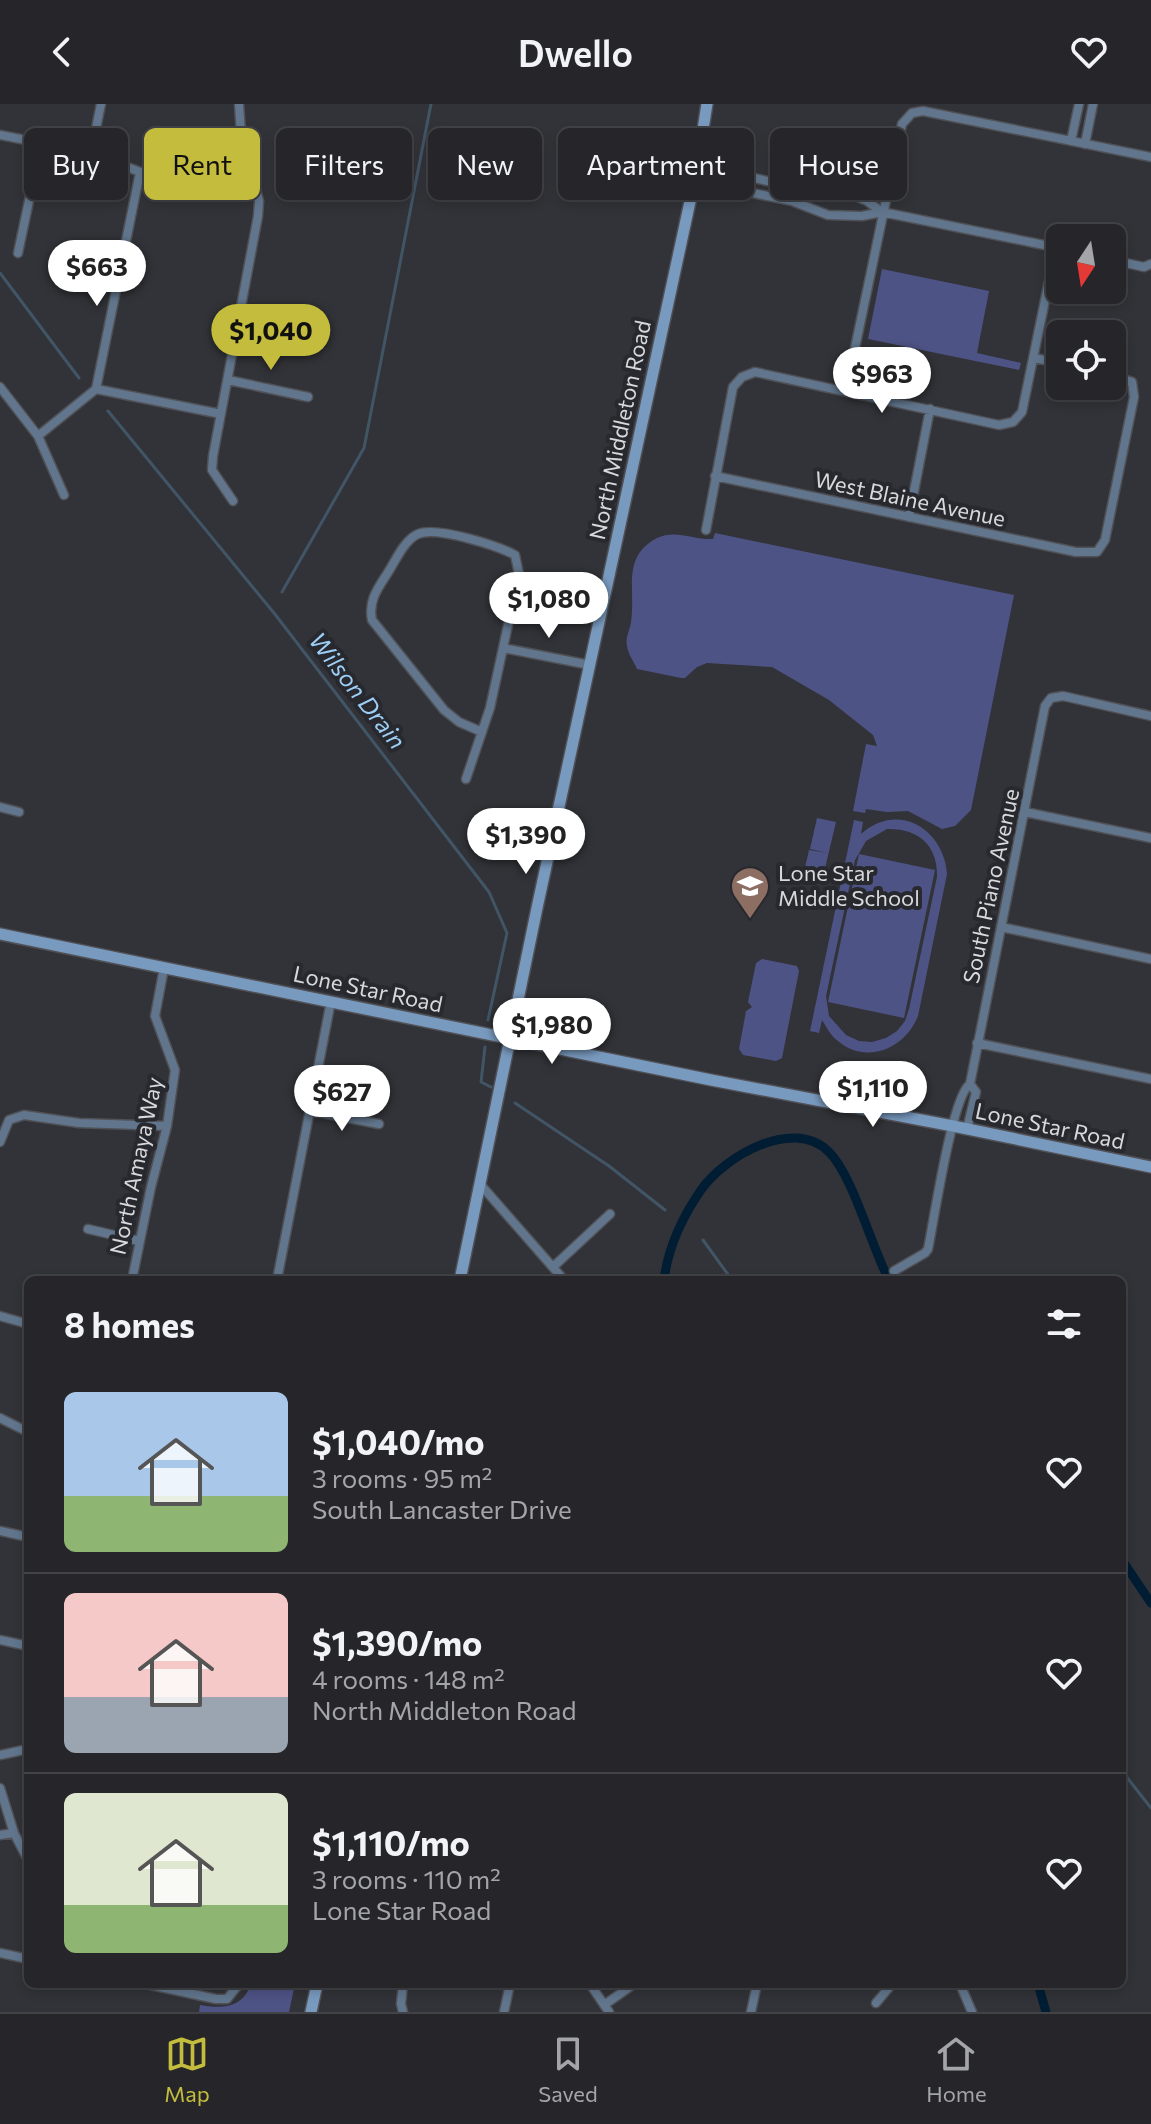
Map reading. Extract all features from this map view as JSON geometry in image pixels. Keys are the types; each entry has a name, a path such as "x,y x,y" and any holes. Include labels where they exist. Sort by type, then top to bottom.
{"main road":[{"name":"North Middleton Road","path":"703,128 707,104"},
{"name":"North Middleton Road","path":"461,1276 690,200"},
{"name":"Lone Star Road","path":"0,934 1151,1167"},
{"path":"311,2012 316,1988"}],"street":[{"path":"96,128 101,104"},
{"path":"239,104 241,128"},
{"path":"1071,141 1079,104"},
{"path":"1085,144 1093,104"},
{"path":"846,391 902,124 912,113 923,111 1151,157"},
{"path":"0,135 24,140"},
{"path":"128,167 144,173"},
{"path":"38,436 96,389 140,172"},
{"path":"754,178 796,187 834,187 867,201 882,212"},
{"path":"754,193 792,201 828,215 862,216 882,212 1046,246"},
{"path":"18,253 29,200"},
{"path":"233,501 212,470 259,200"},
{"path":"1126,263 1144,267 1151,264"},
{"path":"706,530 733,387 742,377 755,372 999,425 1013,422 1022,412 1046,303"},
{"path":"1034,358 1046,360"},
{"path":"228,380 308,397"},
{"name":"West Blaine Avenue","path":"715,476 1076,552 1097,552 1105,540 1134,397 1132,382 1126,380"},
{"path":"0,387 38,436 64,495"},
{"path":"96,389 221,414"},
{"path":"909,517 930,409"},
{"path":"466,779 482,732 490,708 519,574 515,555 501,547 433,532 417,534 405,546 375,593 370,609 372,620 444,710 459,722 482,732"},
{"path":"503,648 590,665"},
{"name":"South Piano Avenue","path":"967,1129 976,1092 970,1084 977,1043 1045,706 1051,698 1063,696 1151,716"},
{"path":"0,807 19,812"},
{"path":"1025,812 1151,838"},
{"path":"1001,927 1151,959"},
{"name":"North Amaya Way","path":"133,1276 167,1126 175,1070 155,1016 164,968"},
{"path":"278,1276 331,1001"},
{"path":"977,1043 1151,1079"},
{"name":"South Piano Avenue","path":"894,1271 928,1249 953,1126 963,1088 970,1084"},
{"path":"311,1111 379,1124"},
{"path":"0,1142 9,1120 24,1115 79,1123 167,1126"},
{"path":"480,1184 561,1276"},
{"path":"553,1267 610,1214"},
{"path":"88,1229 139,1241"},
{"path":"0,1316 24,1323"},
{"path":"0,1418 24,1430"},
{"path":"0,1531 24,1536"},
{"path":"0,1640 24,1645"},
{"path":"0,1755 24,1750"},
{"path":"0,1788 14,1833 24,1852"},
{"path":"0,1835 14,1833"},
{"path":"0,1953 24,1958"},
{"path":"165,1988 216,1999 227,1999 236,1988"},
{"path":"403,1988 403,2012"},
{"path":"504,2012 509,1988"},
{"path":"593,1988 606,2008 629,1988"},
{"path":"751,2012 756,1988"},
{"path":"876,2003 889,1988"},
{"path":"962,1988 972,2012"}],"shaded area":[{"path":"882,269 989,291 977,353 1021,363 1019,370 868,339"},
{"path":"715,533 1014,595 971,810 955,826 942,829 908,811 853,811 866,744 877,746 873,735 829,700 772,667 707,663 685,678 637,669 629,652 627,637 632,610 632,575 638,554 664,536 713,539"},
{"path":"817,818 836,822 821,885 802,881 809,850 828,853 810,849"},
{"path":"854,820 863,822 861,834 875,824 890,820 904,820 917,825 938,844 947,874 918,1016 912,1028 894,1045 872,1052 860,1052 838,1041 822,1020 819,1033 810,1031","holes":["887,829 917,835 930,847 937,877 905,1021 886,1038 872,1042 859,1041 846,1035 829,1016 826,996 855,860 866,841"]},
{"path":"859,854 935,870 904,1018 828,1002"},
{"path":"762,959 797,966 799,971 782,1058 776,1061 743,1055 739,1049 746,1011 752,1007 748,1002 756,963"},
{"path":"249,1988 294,1988 289,2012 199,2012 200,2005 231,2005"}],"waterway":[{"path":"282,592 364,448 431,104"},
{"name":"Wilson Drain","path":"0,273 79,378"},
{"name":"Wilson Drain","path":"108,411 274,613 489,892 507,933 488,1020"},
{"name":"Wilson Drain","path":"485,1047 481,1082 491,1087"},
{"name":"Wilson Drain","path":"515,1103 609,1166 665,1210"},
{"path":"665,1276 682,1221 712,1177 742,1154 760,1145 797,1138 814,1142 838,1163 887,1276"},
{"name":"Wilson Drain","path":"703,1240 729,1276"},
{"path":"1126,1566 1151,1603"},
{"name":"Wilson Drain","path":"1126,1776 1151,1808"},
{"path":"1039,1988 1046,2012"}],"place":[{"name":"Lone Star Middle School","path":"750,920"}]}
